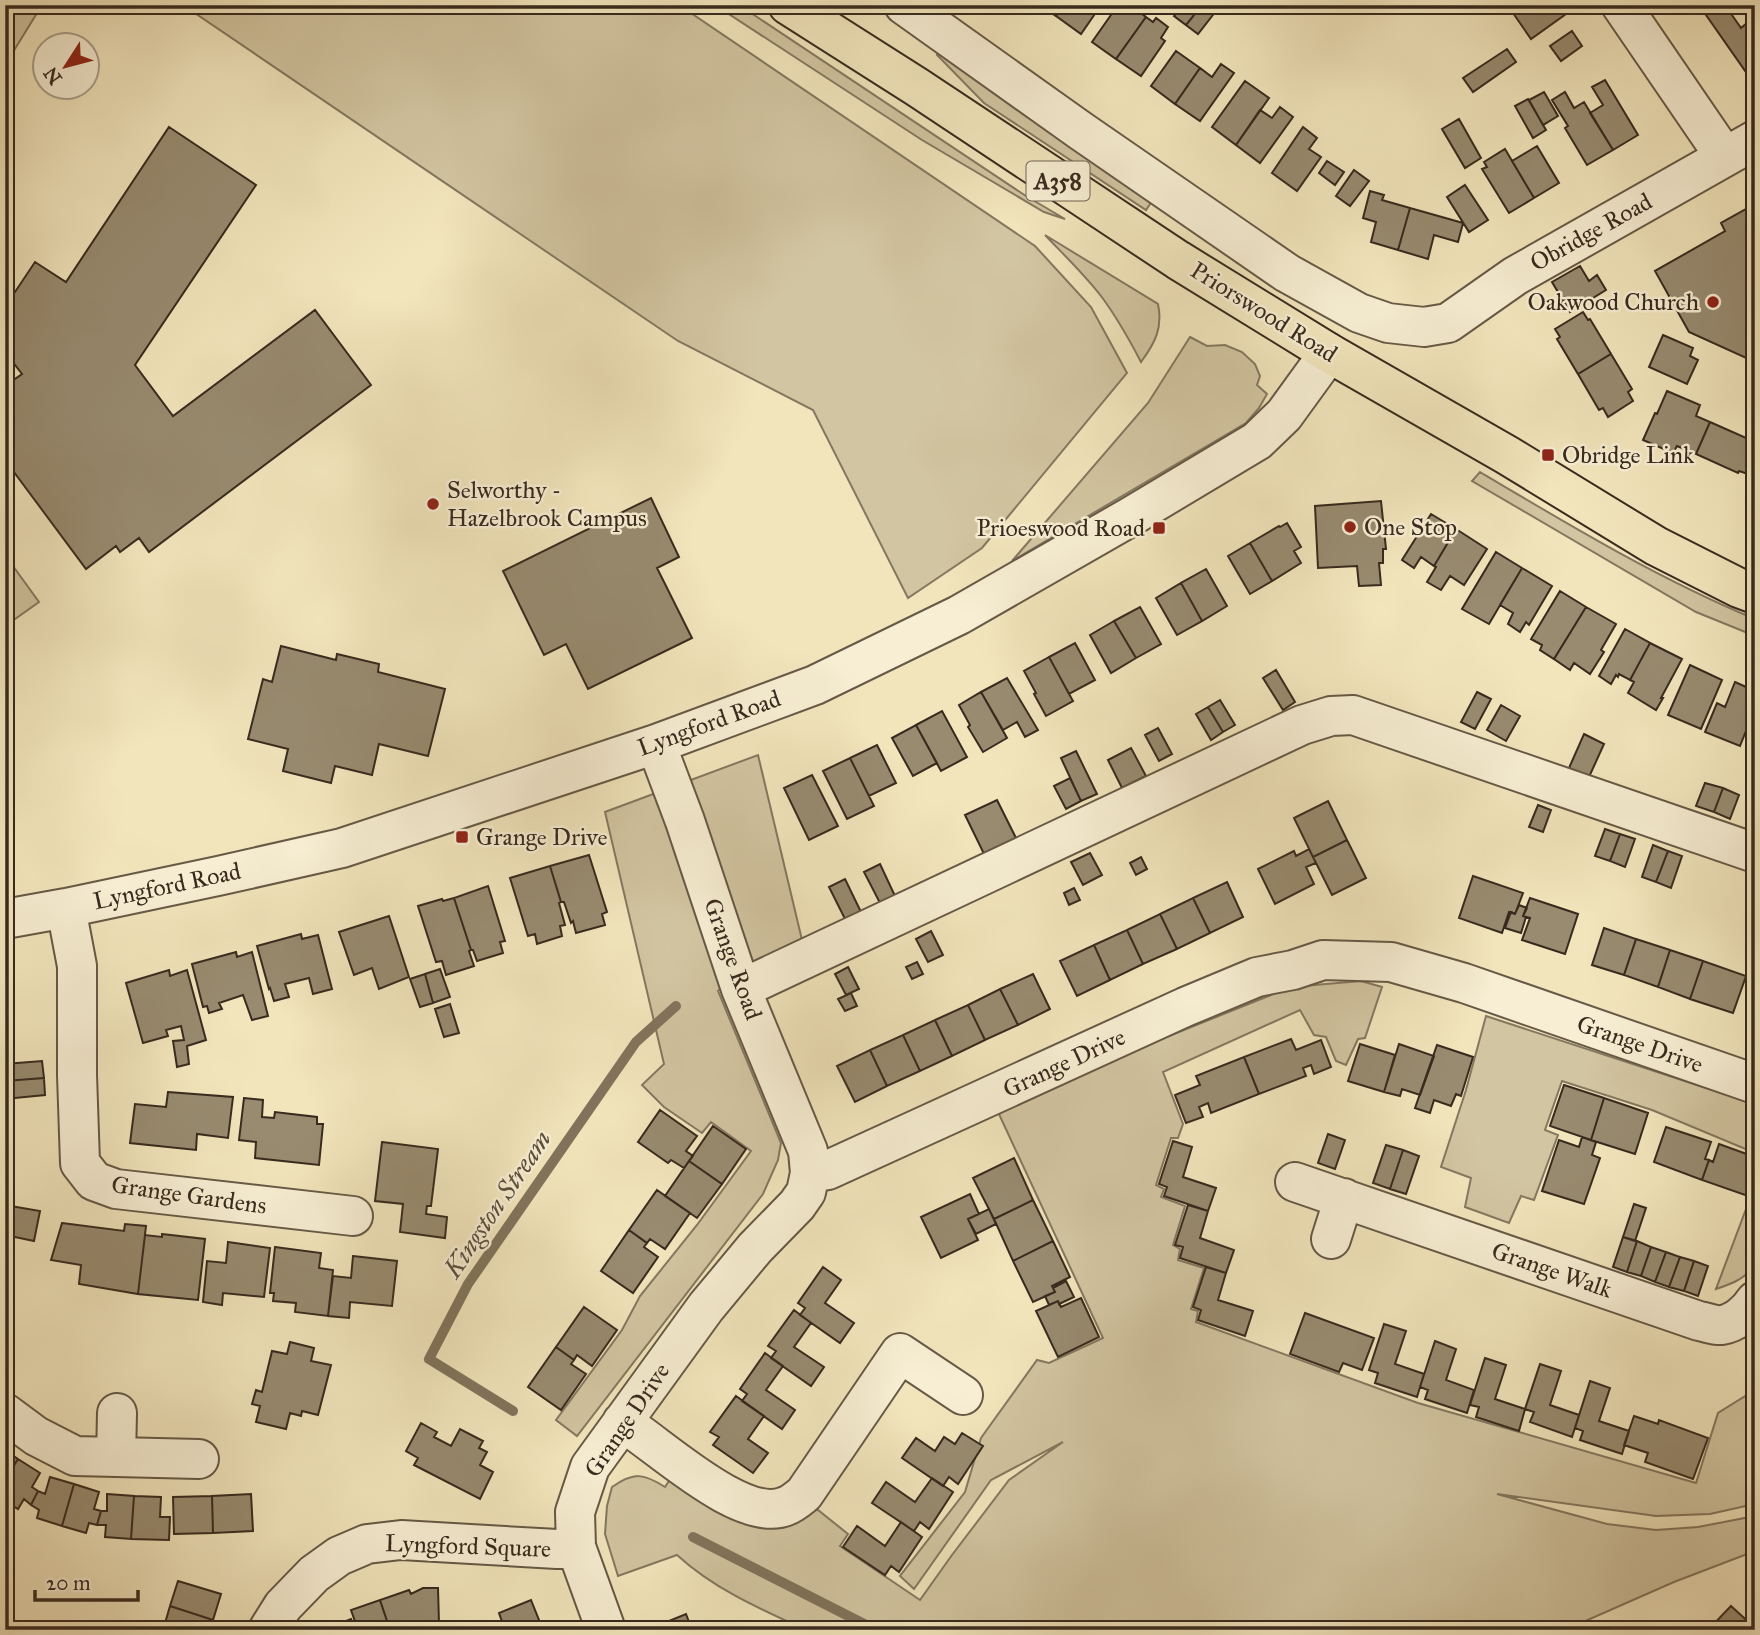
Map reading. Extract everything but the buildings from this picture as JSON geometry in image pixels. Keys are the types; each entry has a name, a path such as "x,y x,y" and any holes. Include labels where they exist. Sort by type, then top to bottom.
{"main road":[{"name":"Priorswood Road","path":"788,5 1178,260 1329,353 1507,455 1656,546 1755,594"}],"street":[{"name":"Priorswood Road","path":"904,5 1287,273 1359,313 1388,324"},
{"path":"1621,5 1740,148"},
{"name":"Obridge Road","path":"1388,324 1424,327 1448,323 1515,276 1740,148"},
{"name":"Lyngford Road","path":"5,919 341,848 656,744 815,685 959,614 1257,441 1284,415 1329,353"},
{"path":"741,989 1301,725 1331,716 1353,715 1755,853"},
{"name":"Grange Road","path":"656,744 685,821 741,989 808,1152 810,1173"},
{"name":"Grange Gardens","path":"66,908 77,966 80,1163 94,1181 116,1189 353,1216"},
{"name":"Grange Drive","path":"606,1630 576,1547 575,1512 590,1467 706,1307 755,1248 797,1205 806,1192 810,1173 828,1170 1257,977 1293,970 1323,960 1391,962 1464,983 1755,1084"},
{"name":"Grange Walk","path":"1295,1182 1720,1326 1735,1321 1751,1308 1755,1301"},
{"path":"1331,1239 1344,1198"},
{"path":"622,1422 717,1490 741,1503 765,1509 786,1507 804,1494 900,1353 963,1395"},
{"path":"5,1413 36,1436 75,1456 199,1459"},
{"path":"116,1457 117,1413"},
{"name":"Lyngford Square","path":"268,1630 283,1606 314,1574 339,1556 367,1544 401,1540 557,1549 576,1547"}],"shaded area":[{"path":"5,5 42,5 5,65"},
{"path":"183,5 679,5 1035,246 1091,307 1127,373 982,548 908,598 813,410 678,341"},
{"path":"715,5 739,5 1026,196 1065,219 1044,212 922,140"},
{"path":"944,46 1154,198 1146,210 984,103 937,55"},
{"path":"1045,235 1158,304 1157,335 1141,362 1101,296"},
{"path":"1190,337 1207,346 1225,345 1242,352 1255,364 1260,376 1257,385 1267,394 1259,408 1246,423 1012,561 1148,403"},
{"path":"1480,472 1649,569 1755,619 1755,636 1696,612 1472,481"},
{"path":"5,555 39,602 8,624 5,624"},
{"path":"758,755 802,940 718,991 781,1143 778,1160 763,1194 577,1436 556,1420 622,1330 640,1296 697,1225 751,1151 711,1122 702,1133 664,1107 642,1085 664,1064 605,812"},
{"path":"1361,981 1382,987 1365,1038 1358,1039 1346,1065 1336,1061 1326,1037 1314,1035 1300,1010 1163,1072 1183,1124 1178,1138 1171,1138 1156,1185 1164,1189 1161,1197 1185,1206 1173,1245 1180,1249 1178,1260 1204,1268 1191,1309 1198,1311 1196,1322 1418,1403 1696,1483 1718,1413 1755,1390 1755,1504 1710,1514 1656,1516 1497,1494 1607,1524 1656,1530 1698,1527 1755,1516 1755,1551 1674,1582 1565,1630 806,1630 722,1588 677,1555 618,1576 605,1534 607,1506 612,1487 638,1476 651,1479 665,1487 672,1476 813,1506 848,1534 840,1546 920,1600 1009,1480 1063,1442 991,1480 914,1589 900,1576 965,1492 981,1438 1037,1360 1049,1363 1103,1338 998,1112 1159,1040 1291,987"},
{"path":"1486,1016 1755,1104 1755,1153 1652,1110 1562,1081 1545,1130 1558,1135 1534,1200 1521,1196 1509,1223 1465,1207 1471,1178 1441,1167"},
{"path":"1755,1185 1756,1242 1753,1263 1743,1277 1716,1289"}],"waterway":[{"name":"Kingston Stream","path":"513,1411 429,1359 468,1284 636,1042 676,1006"},
{"name":"Kingston Stream","path":"693,1537 876,1630"}],"place":[{"name":"Oakwood Church","path":"1713,302"},
{"name":"Obridge Link","path":"1548,455"},
{"name":"Selworthy - Hazelbrook Campus","path":"433,504"},
{"name":"One Stop","path":"1350,527"},
{"name":"Prioeswood Road","path":"1159,528"},
{"name":"Grange Drive","path":"462,837"}]}
